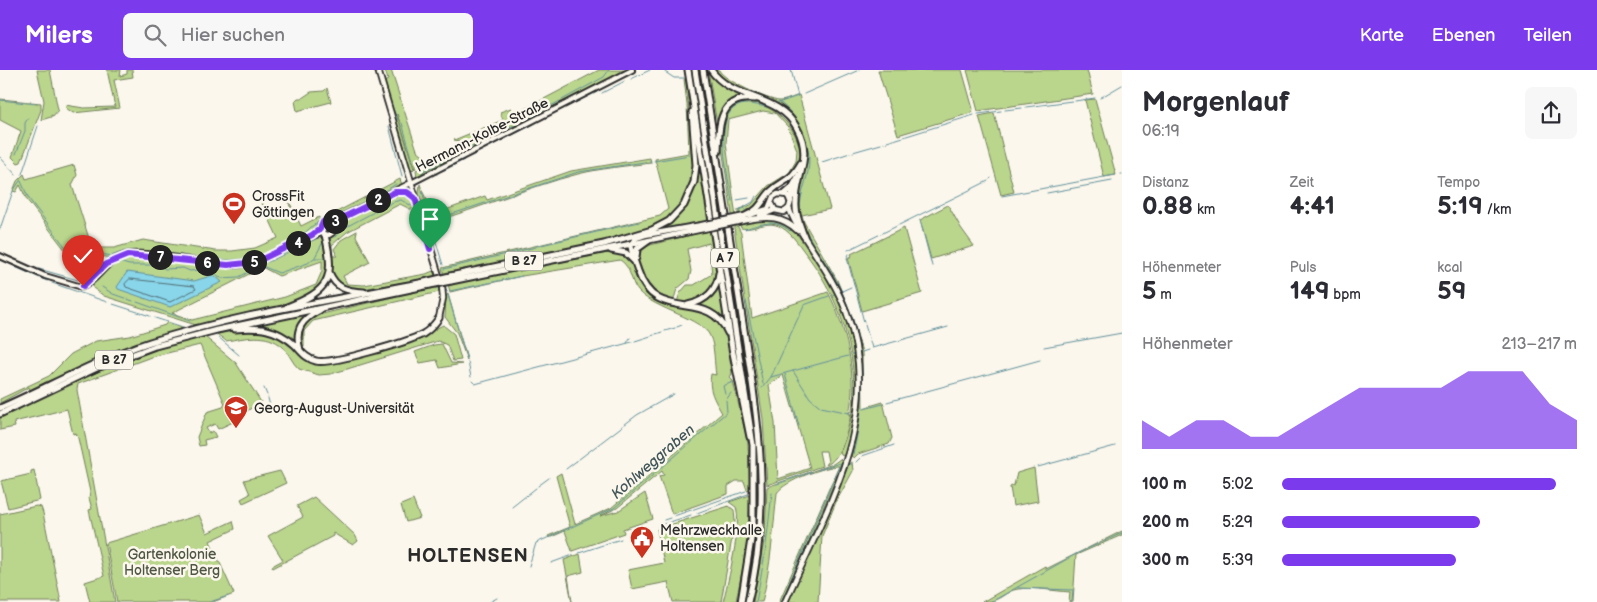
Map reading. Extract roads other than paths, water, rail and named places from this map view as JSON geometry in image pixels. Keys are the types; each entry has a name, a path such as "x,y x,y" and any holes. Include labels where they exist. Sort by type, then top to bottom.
{"highway":[{"path":"688,70 732,348 754,455"},
{"name":"A 7","path":"696,70 750,413 754,455 755,498 750,554 741,602"},
{"name":"A 7","path":"704,70 756,404 763,495 758,554 748,602"},
{"path":"711,70 724,84 770,102 780,108 793,122 801,135 804,152 796,205 804,236"},
{"path":"624,239 669,221 680,210 691,193 696,169 692,134 692,97"},
{"path":"718,165 718,132 722,116 733,103 746,99 768,103 787,118 799,141 801,163 795,184 785,194"},
{"path":"746,218 761,206 772,190 789,181 801,163"},
{"path":"790,200 800,180"},
{"path":"324,233 329,271 334,283 345,290 372,293"},
{"path":"636,263 637,249 646,238"},
{"name":"B 27","path":"451,279 624,239 646,238"},
{"path":"631,244 642,282 652,294 670,304 708,310 714,314 725,327 732,348"},
{"name":"B 27","path":"0,408 120,353 179,334 275,312 631,244"},
{"path":"605,250 626,254 636,263"},
{"path":"685,306 700,302 710,294 718,277 719,265"},
{"path":"275,312 319,292 326,283 329,271"},
{"name":"B 27","path":"0,414 128,355 185,337 430,283"},
{"path":"300,350 297,336 302,322 328,306"},
{"path":"217,330 254,327 274,330 307,357 316,361 336,360 419,336 432,327 439,318"},
{"name":"B 27","path":"27,396 64,383"}],"main road":[{"path":"378,70 443,292 439,318"},
{"name":"Hermann-Kolbe-Straße","path":"332,224 411,183"},
{"path":"395,192 407,192 415,198"},
{"name":"B 27","path":"746,218 772,204 776,194 785,194"},
{"path":"785,194 790,200 789,208 804,236 835,286 850,323 859,370 859,406 847,459 785,602"},
{"path":"772,204 775,210 784,212 814,252"},
{"path":"784,212 789,208"},
{"name":"B 27","path":"631,244 646,238 746,218 775,210"},
{"path":"746,218 779,218 790,223 799,232"},
{"path":"323,222 332,224 333,231 324,233 323,222"}],"street":[{"name":"Hermann-Kolbe-Straße","path":"411,183 632,70"},
{"path":"0,256 68,284 80,287 87,284 106,264 125,255 140,254 219,264 245,264 272,256 312,235 324,233"}],"water":[{"path":"127,272 194,281 214,275 222,282 170,307 118,289 117,287"}],"waterway":[{"path":"381,70 398,120"},
{"path":"527,119 604,77 609,70"},
{"path":"631,79 650,70"},
{"path":"778,103 798,96 791,70"},
{"path":"804,94 859,70"},
{"path":"665,72 674,78 684,78"},
{"path":"602,93 625,81"},
{"path":"1100,98 1122,85"},
{"path":"566,107 597,92"},
{"path":"1075,101 1095,98"},
{"path":"0,100 37,104"},
{"path":"1026,107 1072,101"},
{"path":"779,102 800,126 807,145 809,166 800,204 802,221 836,280 854,323 859,344 862,366 861,409 853,454"},
{"path":"732,201 724,147 726,120 731,110 740,105 751,104 767,107"},
{"path":"1005,110 1022,108"},
{"path":"543,119 562,109"},
{"path":"978,114 1001,111"},
{"path":"884,143 974,115"},
{"path":"16,154 28,118"},
{"path":"402,123 414,164"},
{"path":"469,157 534,124"},
{"path":"466,149 514,125"},
{"path":"22,174 38,126"},
{"path":"389,126 402,176"},
{"path":"853,152 881,144"},
{"path":"422,174 423,171 460,152"},
{"path":"822,162 850,153"},
{"path":"654,161 690,155"},
{"path":"0,157 16,175"},
{"path":"442,171 464,160"},
{"path":"422,192 428,207 443,217 578,172 651,161"},
{"path":"1002,196 1115,175"},
{"path":"20,179 29,199 67,249 113,256"},
{"path":"0,229 13,191 20,181"},
{"name":"Kohlweggraben","path":"899,225 988,181"},
{"path":"1047,193 1112,181"},
{"path":"382,193 396,184"},
{"path":"362,203 376,196"},
{"path":"746,212 744,207 753,202 756,196"},
{"path":"737,200 749,198"},
{"path":"335,237 342,229 393,202 401,200 412,206"},
{"path":"353,208 360,205"},
{"path":"739,214 740,209 744,208"},
{"path":"330,218 352,209"},
{"path":"434,211 430,222 443,265"},
{"path":"920,220 932,266"},
{"path":"151,252 213,260 252,258 271,253 289,244 319,221"},
{"path":"537,246 639,222"},
{"path":"745,229 768,223 779,224 790,231 792,229"},
{"name":"Kohlweggraben","path":"848,250 897,226"},
{"path":"268,262 320,237"},
{"path":"315,257 323,242 322,238"},
{"path":"444,269 536,247"},
{"path":"111,256 126,251 147,251"},
{"name":"Kohlweggraben","path":"849,254 847,258 864,322"},
{"path":"85,279 108,257"},
{"path":"262,266 279,273 308,263 314,258 324,258"},
{"path":"116,261 129,265 159,265 165,269 183,268 190,271 209,269 214,273"},
{"path":"259,267 265,263"},
{"path":"15,267 47,281"},
{"path":"216,274 221,278 239,277 256,268"},
{"path":"39,269 78,280"},
{"path":"441,272 442,277"},
{"path":"450,291 522,276"},
{"path":"52,283 107,302"},
{"path":"445,285 447,292"},
{"path":"102,287 113,294 133,301"},
{"name":"Kohlweggraben","path":"842,291 851,287"},
{"path":"448,295 467,359"},
{"name":"Kohlweggraben","path":"762,388 771,377 804,305 829,296"},
{"path":"746,301 763,384"},
{"path":"137,302 190,321"},
{"path":"113,304 150,316"},
{"path":"155,318 186,328"},
{"path":"677,327 682,325"},
{"path":"865,325 869,338"},
{"path":"870,341 872,348 948,327"},
{"path":"665,331 675,328"},
{"path":"656,334 662,332"},
{"path":"1044,347 1122,333"},
{"path":"635,341 654,335"},
{"path":"217,336 239,355"},
{"path":"627,343 630,338"},
{"path":"472,381 475,384 632,342"},
{"path":"862,352 868,350"},
{"path":"771,377 848,356"},
{"path":"887,402 1040,360"},
{"path":"468,362 471,377"},
{"path":"793,371 810,398 821,407 850,413"},
{"path":"785,374 799,426"},
{"path":"725,394 723,386 733,382"},
{"path":"264,388 267,395"},
{"name":"Kohlweggraben","path":"529,566 536,543 614,508 727,412 726,400 731,393"},
{"path":"566,469 637,415 674,394"},
{"path":"268,398 270,406"},
{"path":"864,409 883,404"},
{"path":"856,462 862,456 894,445"},
{"path":"1038,467 1115,446"},
{"path":"818,470 840,463"},
{"path":"781,602 841,463"},
{"path":"837,492 849,464 852,464"},
{"path":"777,484 812,472"},
{"path":"538,486 549,478"},
{"path":"512,507 536,488"},
{"path":"674,516 746,491"},
{"path":"756,602 765,554 772,493"},
{"path":"697,513 748,494"},
{"path":"658,526 691,515"},
{"path":"664,520 670,518"},
{"path":"991,602 1076,554 1122,533"},
{"path":"605,544 621,539"},
{"path":"579,553 603,545"},
{"path":"788,602 810,553"},
{"path":"551,563 573,555"},
{"path":"1018,588 1073,590 1072,602"},
{"path":"210,602 228,596"},
{"name":"Kohlweggraben","path":"490,602 497,598"}],"place":[{"name":"CrossFit Göttingen","path":"234,225"},
{"name":"Georg-August-Universität","path":"236,429"},
{"name":"Mehrzweckhalle Holtensen","path":"642,559"}],"district":[{"name":"HOLTENSEN","path":"468,556"}],"park label":[{"name":"Gartenkolonie Holtenser Berg","path":"172,562"}]}
